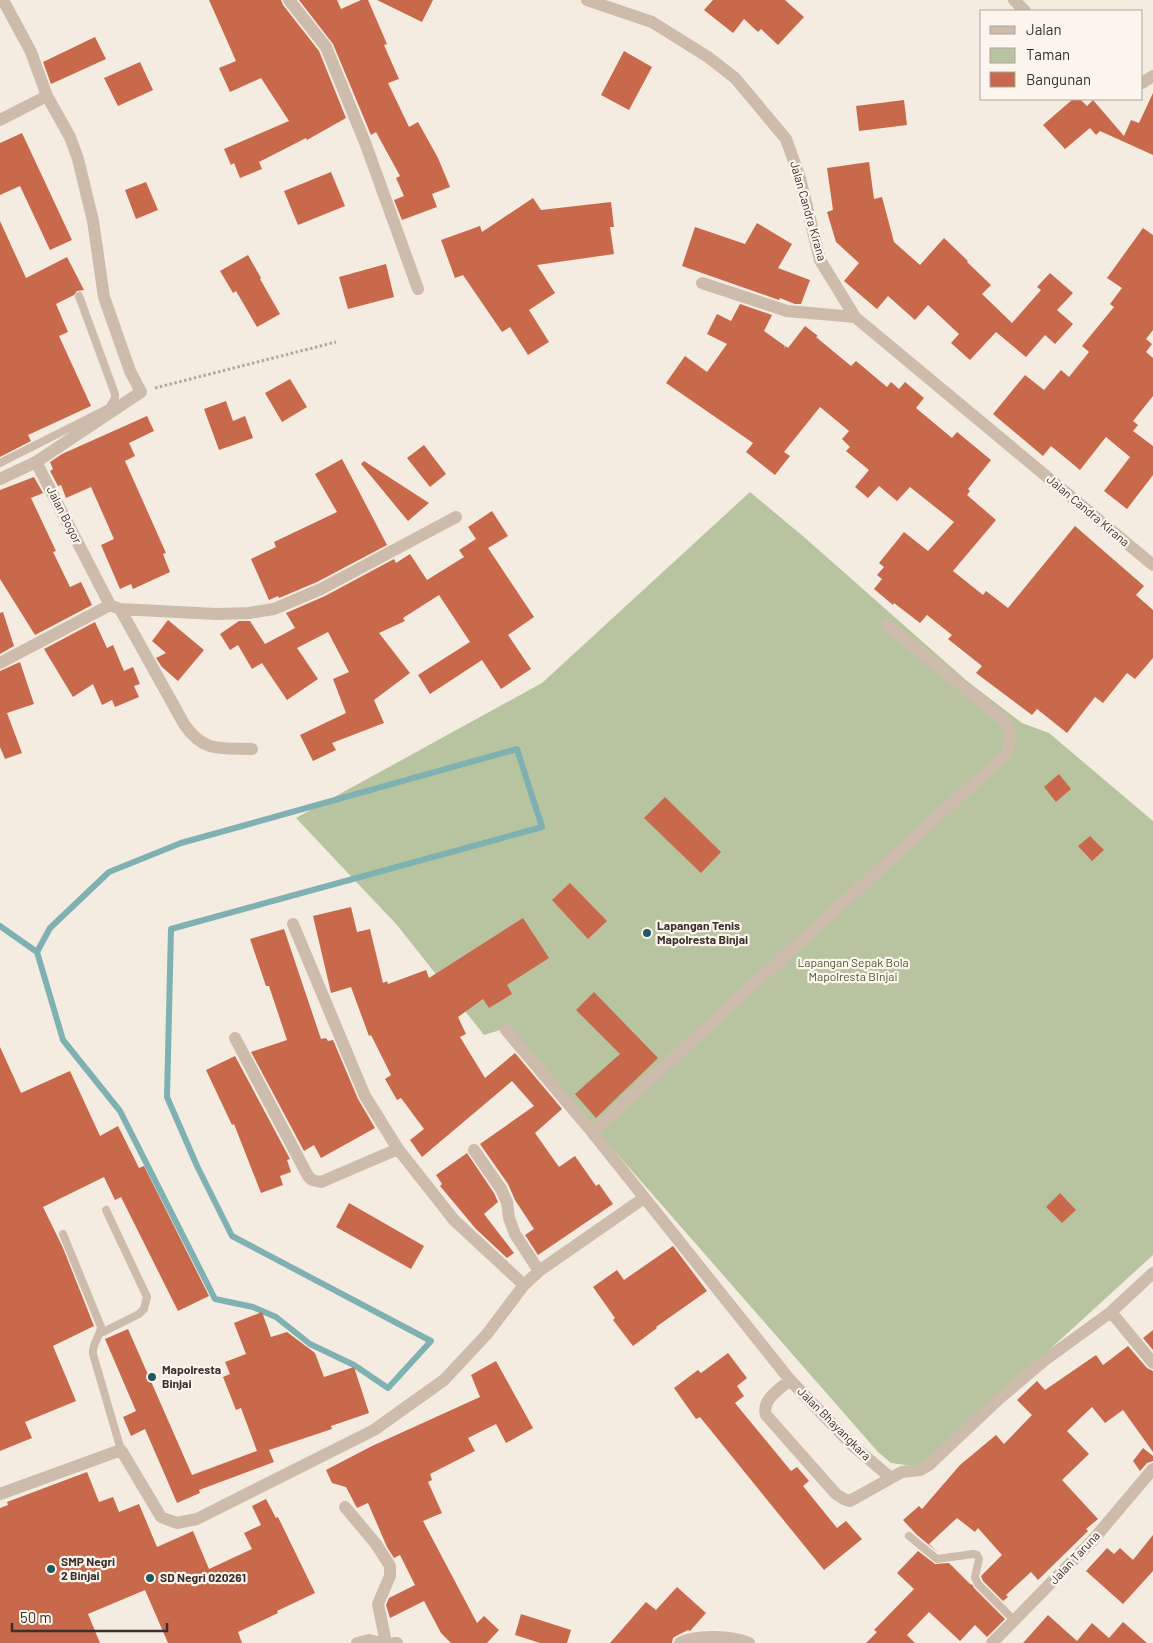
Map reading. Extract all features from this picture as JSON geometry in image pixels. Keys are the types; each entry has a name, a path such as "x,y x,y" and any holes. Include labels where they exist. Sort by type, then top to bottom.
{"street":[{"path":"0,479 36,462 141,392 130,371 104,297 92,221 78,159 70,137 47,96 31,52 3,0"},
{"path":"288,0 326,47 366,145 418,289"},
{"name":"Jalan Candra Kirana","path":"587,0 652,22 714,62 735,78 786,139 800,178 820,260 855,317 1153,565"},
{"path":"1014,0 1024,10"},
{"path":"0,120 47,96"},
{"path":"702,283 788,311 855,317"},
{"name":"Jalan Bogor","path":"36,462 115,607 184,724 197,740 206,745 216,748 252,749"},
{"path":"0,663 115,607 216,614 249,613 274,609 321,589 456,517"},
{"path":"592,1132 1006,754 1011,731 1005,721 887,625"},
{"path":"293,924 365,1096 398,1150 454,1220 524,1285"},
{"name":"Jalan Bhayangkara","path":"506,1030 592,1132 790,1380 858,1451 890,1478"},
{"path":"235,1038 308,1176 312,1180 321,1182 398,1150"},
{"path":"474,1150 501,1189 507,1202 509,1218 515,1234 539,1271"},
{"path":"0,1494 121,1450 161,1517 177,1523 197,1519 374,1430 444,1380 487,1334 524,1285 539,1271 644,1198"},
{"path":"790,1380 766,1402 764,1410 766,1415 836,1494 844,1500 850,1501 902,1472 920,1470 929,1465 1000,1398 1045,1360 1111,1312 1153,1273"},
{"path":"1111,1312 1153,1363"},
{"name":"Jalan Taruna","path":"1000,1641 1015,1621 1092,1541 1153,1469"},
{"path":"345,1507 376,1544 390,1566 390,1576 378,1604 386,1643"},
{"path":"680,1643 687,1639 734,1638 749,1643"},
{"path":"357,1643 370,1640 381,1643"}],"lane":[{"path":"0,463 109,408 115,398 79,296"},
{"path":"106,1210 147,1297 144,1309 139,1314 101,1333 94,1343 93,1354 121,1450"},
{"path":"62,1234 101,1327 101,1333"},
{"path":"910,1536 938,1559 973,1554 978,1556 975,1577 978,1584 1015,1621"}],"path":[{"path":"141,392 336,342"}],"green space":[{"name":"Lapangan Sepak Bola Mapolresta BInjai","path":"750,492 804,537 967,681 1022,723 1049,733 1153,821 1153,1255 921,1467 891,1463 878,1452 507,1028 484,1035 397,925 296,818 542,683"}],"building":[{"path":"209,0 281,0 319,51 346,118 307,140 306,138 259,162 262,169 240,178 234,163 231,165 224,149 289,121 261,78 230,92 219,68 236,61"},
{"path":"299,0 337,0 341,9 361,0 368,0 387,44 384,45 399,79 388,83 409,127 418,122 438,158 450,187 432,194 437,207 402,220 394,200 404,196 396,178 400,176 376,132 371,135 333,44"},
{"path":"377,0 433,0 422,22"},
{"path":"713,0 785,0 804,17 778,45 761,29 758,32 744,19 733,33 704,10"},
{"path":"95,37 106,59 51,84 43,62"},
{"path":"624,51 652,67 629,110 601,95"},
{"path":"140,62 153,90 118,106 104,78"},
{"path":"1153,93 1153,155 1100,131 1096,135 1090,128 1065,149 1043,125 1072,100 1081,100 1087,106 1093,100 1124,136 1131,120 1139,123"},
{"path":"904,100 907,125 859,131 856,106"},
{"path":"22,133 72,240 50,250 20,186 0,195 0,143"},
{"path":"869,162 874,199 882,197 894,242 920,265 944,238 991,285 982,294 1012,323 1041,290 1037,287 1050,273 1073,293 1057,310 1073,324 1055,344 1045,335 1026,357 996,332 970,360 951,343 959,334 928,305 915,320 888,296 877,309 844,281 859,263 836,242 827,212 833,210 827,168"},
{"path":"331,172 345,206 298,225 284,191"},
{"path":"146,182 158,210 136,219 125,190"},
{"path":"533,198 541,210 611,202 614,227 610,227 614,254 537,265 555,293 529,310 549,342 528,355 510,327 502,332 463,275 455,278 441,240 480,226 482,232"},
{"path":"0,221 26,278 67,257 84,290 77,291 74,295 56,304 68,332 59,336 91,406 28,435 31,441 0,457"},
{"path":"757,223 792,244 778,268 810,280 801,304 795,304 780,298 779,300 682,266 695,227 745,244"},
{"path":"1143,228 1153,235 1153,330 1146,339 1152,344 1146,352 1153,358 1153,396 1133,421 1138,425 1133,431 1153,446 1153,475 1127,509 1104,491 1130,457 1106,437 1080,470 1051,446 1043,456 993,414 1025,375 1044,390 1061,370 1069,377 1089,352 1082,346 1114,307 1110,304 1122,288 1107,278"},
{"path":"248,255 280,314 257,327 236,291 233,293 220,271"},
{"path":"386,264 394,297 348,309 339,277"},
{"path":"740,304 772,315 764,331 785,346 784,349 786,346 788,348 805,326 851,366 856,361 887,387 891,382 899,389 905,382 924,398 916,408 952,438 957,432 991,460 968,489 970,491 967,495 996,520 953,571 983,595 986,591 1008,608 1075,526 1144,586 1136,595 1153,610 1153,658 1135,679 1127,673 1103,703 1095,697 1067,733 1037,709 1032,715 976,673 982,666 948,639 952,635 927,615 920,623 894,603 893,605 874,589 882,579 877,575 884,567 879,563 904,532 928,551 954,522 910,487 897,501 879,486 868,498 855,487 869,470 846,451 850,447 842,439 849,431 820,407 784,452 790,456 775,475 746,452 753,443 666,383 685,356 707,372 727,344 707,334 717,314 731,321"},
{"path":"290,379 307,407 282,422 265,393"},
{"path":"226,401 233,421 245,416 253,438 219,450 204,409"},
{"path":"147,416 154,431 129,443 135,456 125,461 166,553 163,554 170,572 133,589 131,584 120,589 101,545 114,539 91,487 66,498 61,485 58,486 50,471 53,469 50,462 62,454"},
{"path":"424,445 446,474 430,487 407,458"},
{"path":"342,459 387,545 317,582 279,598 278,596 269,600 251,559 276,547 274,542 337,512 315,474"},
{"path":"364,461 429,503 408,521 361,464"},
{"path":"34,477 43,493 31,498 56,551 53,552 70,587 81,582 92,605 35,635 0,579 0,490"},
{"path":"492,511 508,536 488,548 534,617 508,635 531,669 501,689 482,660 430,694 418,675 470,642 439,595 403,618 405,621 379,633 410,673 374,700 384,723 332,743 336,750 313,761 300,735 346,713 333,679 349,672 328,632 297,648 318,679 287,700 262,663 252,669 238,645 230,650 220,634 239,621 250,621 265,644 295,628 286,613 325,596 394,559 396,563 410,554 427,580 464,557 459,550 476,539 468,527"},
{"path":"3,612 14,646 0,654 0,613"},
{"path":"168,620 204,650 178,681 162,667 156,658 166,653 152,641"},
{"path":"95,622 107,648 113,645 124,671 133,667 140,684 134,686 139,697 115,707 112,700 102,705 93,684 73,697 44,649"},
{"path":"20,662 34,704 7,713 22,753 5,759 0,747 0,671"},
{"path":"1059,774 1071,789 1056,802 1044,787"},
{"path":"665,797 721,852 701,873 644,818"},
{"path":"1090,836 1104,850 1092,861 1078,846"},
{"path":"570,883 607,921 588,939 552,900"},
{"path":"351,907 357,932 370,929 383,983 387,981 388,984 426,970 429,978 523,918 549,958 507,985 512,994 489,1008 483,999 458,1017 466,1034 460,1037 485,1078 515,1053 562,1109 535,1133 559,1167 575,1156 596,1186 599,1184 613,1204 538,1255 525,1235 534,1229 515,1200 508,1184 480,1144 534,1106 512,1081 422,1157 410,1140 424,1129 401,1098 397,1100 385,1079 391,1075 371,1035 369,1036 351,987 331,993 313,916"},
{"path":"284,929 321,1039 333,1040 358,1099 375,1128 321,1158 314,1145 304,1151 251,1052 287,1040 269,986 266,986 250,939"},
{"path":"594,992 658,1058 596,1118 575,1094 620,1054 576,1010"},
{"path":"0,1047 21,1093 70,1071 100,1136 118,1126 139,1168 144,1166 209,1296 178,1311 121,1197 115,1200 104,1177 43,1207 63,1248 94,1326 53,1346 76,1401 25,1422 32,1438 0,1451"},
{"path":"235,1056 290,1159 287,1160 291,1172 280,1176 283,1185 261,1193 234,1124 232,1125 206,1070"},
{"path":"467,1153 498,1202 484,1214 514,1253 507,1258 476,1229 440,1186 442,1184 436,1175"},
{"path":"1060,1193 1076,1210 1062,1223 1046,1207"},
{"path":"349,1203 424,1246 411,1269 336,1227"},
{"path":"673,1246 707,1291 656,1327 633,1346 613,1320 615,1318 593,1287 617,1270 624,1280"},
{"path":"262,1312 271,1337 287,1332 315,1353 324,1377 354,1367 369,1413 331,1426 332,1429 269,1450 274,1462 199,1490 200,1493 177,1503 145,1429 131,1436 123,1417 136,1411 105,1339 128,1329 192,1475 257,1451 241,1408 236,1410 223,1377 230,1374 225,1362 246,1354 234,1323"},
{"path":"1153,1330 1153,1350 1143,1338"},
{"path":"1128,1346 1147,1368 1153,1371 1153,1452 1123,1410 1105,1423 1092,1407 1067,1431 1089,1454 1062,1480 1098,1519 1086,1529 1088,1531 1038,1580 1031,1572 1006,1595 1008,1597 1003,1601 983,1581 981,1576 1002,1555 978,1528 975,1532 957,1518 929,1544 939,1553 917,1535 903,1520 919,1506 922,1509 960,1465 996,1435 1004,1444 1032,1415 1017,1400 1037,1381 1045,1390 1096,1355 1103,1365"},
{"path":"728,1353 747,1378 737,1386 744,1396 735,1403 791,1471 797,1467 809,1481 803,1486 837,1528 846,1521 862,1539 824,1570 700,1417 696,1419 674,1388 698,1370 701,1373"},
{"path":"496,1361 533,1428 506,1443 496,1424 468,1438 475,1451 430,1474 432,1480 428,1482 442,1513 423,1521 477,1623 484,1616 499,1630 487,1643 451,1643 441,1633 424,1601 390,1618 386,1605 389,1598 415,1585 400,1555 394,1558 387,1547 368,1503 357,1508 346,1487 332,1483 326,1470 372,1446 480,1397 471,1375"},
{"path":"1143,1448 1153,1456 1153,1461 1147,1463 1140,1471 1133,1461"},
{"path":"87,1472 99,1502 113,1497 119,1512 139,1504 157,1547 193,1531 209,1569 252,1549 244,1533 261,1525 252,1506 266,1499 276,1518 278,1517 315,1593 238,1632 242,1643 168,1643 145,1590 88,1614 100,1643 0,1643 0,1508 8,1505 7,1502"},
{"path":"1153,1535 1153,1571 1123,1604 1086,1571 1107,1548 1114,1554 1120,1548 1133,1560"},
{"path":"918,1551 935,1564 949,1563 1005,1619 987,1637 975,1625 960,1641 929,1612 907,1635 915,1643 866,1643 877,1632 874,1630 914,1589 897,1573"},
{"path":"677,1587 706,1613 690,1631 688,1630 673,1638 672,1643 610,1643 646,1602 656,1610"},
{"path":"521,1614 571,1630 567,1643 540,1643 515,1635"},
{"path":"1048,1615 1077,1641 1092,1623 1109,1638 1123,1622 1147,1643 1023,1643"}],"waterway":[{"path":"517,749 542,827 171,929 167,1097 197,1166 232,1236 431,1341 388,1388 354,1365 310,1344 276,1317 253,1307 215,1299 120,1111 63,1040 37,952 50,928 109,872 181,843 517,749"},
{"path":"0,926 37,952"}],"place":[{"name":"Lapangan Tenis Mapolresta Binjai","path":"647,933"},
{"name":"Mapolresta Binjai","path":"152,1377"},
{"name":"SMP Negri 2 Binjai","path":"51,1569"},
{"name":"SD Negri 020261","path":"150,1578"}]}
